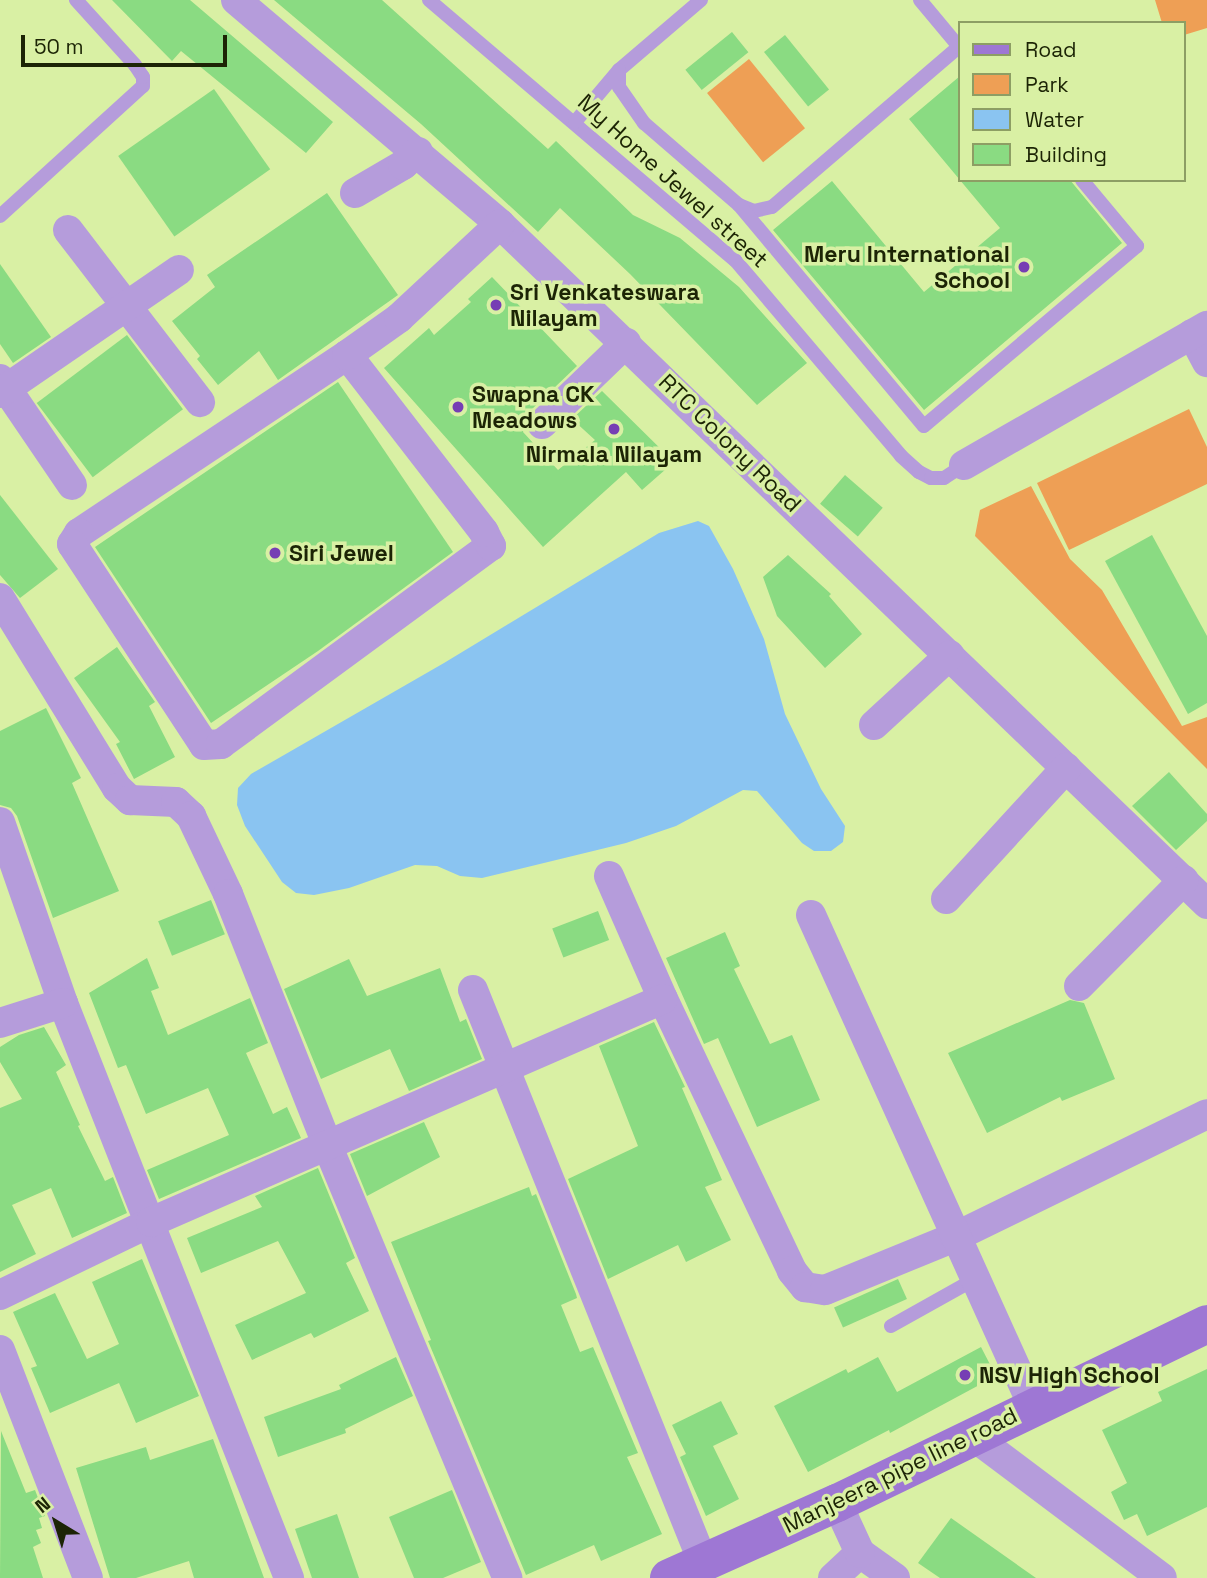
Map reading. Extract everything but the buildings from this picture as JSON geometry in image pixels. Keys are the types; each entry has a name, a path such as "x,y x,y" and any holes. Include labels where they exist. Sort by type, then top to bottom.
{"main road":[{"name":"Manjeera pipe line road","path":"669,1578 838,1503 1033,1406 1207,1324"}],"street":[{"name":"RTC Colony Road","path":"236,0 418,152 626,342 1207,904"},
{"path":"355,193 403,165 418,152"},
{"path":"347,355 491,545 221,744 204,745 72,544 79,533 399,318 500,225"},
{"path":"68,230 200,402"},
{"path":"72,485 2,387 179,270"},
{"path":"964,465 1199,330 1207,362"},
{"path":"542,424 626,342"},
{"path":"0,598 117,788 130,800 176,802 191,816 228,894 328,1147 507,1578"},
{"path":"874,725 950,655"},
{"path":"946,899 1066,768"},
{"path":"0,822 64,1003 289,1578"},
{"path":"609,876 663,999 792,1271 806,1287 825,1290 955,1237 1207,1114"},
{"path":"1079,986 1184,880"},
{"path":"811,915 1033,1406"},
{"path":"473,990 703,1562"},
{"path":"0,1295 151,1222 663,999"},
{"path":"0,1023 64,1003"},
{"path":"0,1350 88,1578"},
{"path":"973,1436 1162,1578"},
{"path":"838,1503 860,1553 895,1578"},
{"path":"833,1578 860,1553"}],"lane":[{"path":"0,216 143,86 143,77 135,65 76,0"},
{"name":"My Home Jewel street","path":"429,0 735,260 901,456 919,472 931,478 944,478 964,465"},
{"path":"575,122 619,70 701,0"},
{"path":"920,0 958,45"},
{"path":"739,205 754,211 772,207 958,49"},
{"path":"619,70 619,87 644,123 739,205 924,426 1137,246 1084,182"},
{"path":"891,1326 975,1279"}],"green space":[{"path":"1155,0 1207,0 1207,28 1186,34 1186,21 1161,21"},
{"path":"749,59 805,128 763,162 707,93"},
{"path":"1189,409 1207,447 1207,484 1069,550 1037,483"},
{"path":"1031,486 1070,559 1102,590 1182,726 1207,717 1207,769 975,536 980,510"}],"water":[{"path":"698,521 709,526 733,569 764,639 785,714 821,789 845,826 843,842 831,851 814,851 802,843 757,791 743,790 676,826 626,843 482,878 460,876 437,866 415,865 349,888 314,895 296,893 282,882 245,826 237,805 238,788 251,774 444,663 659,533"}],"place":[{"name":"Meru International School","path":"1024,267"},
{"name":"Sri Venkateswara Nilayam","path":"496,305"},
{"name":"Swapna CK Meadows","path":"458,407"},
{"name":"Nirmala Nilayam","path":"614,429"},
{"name":"Siri Jewel","path":"275,553"},
{"name":"NSV High School","path":"965,1375"}]}
